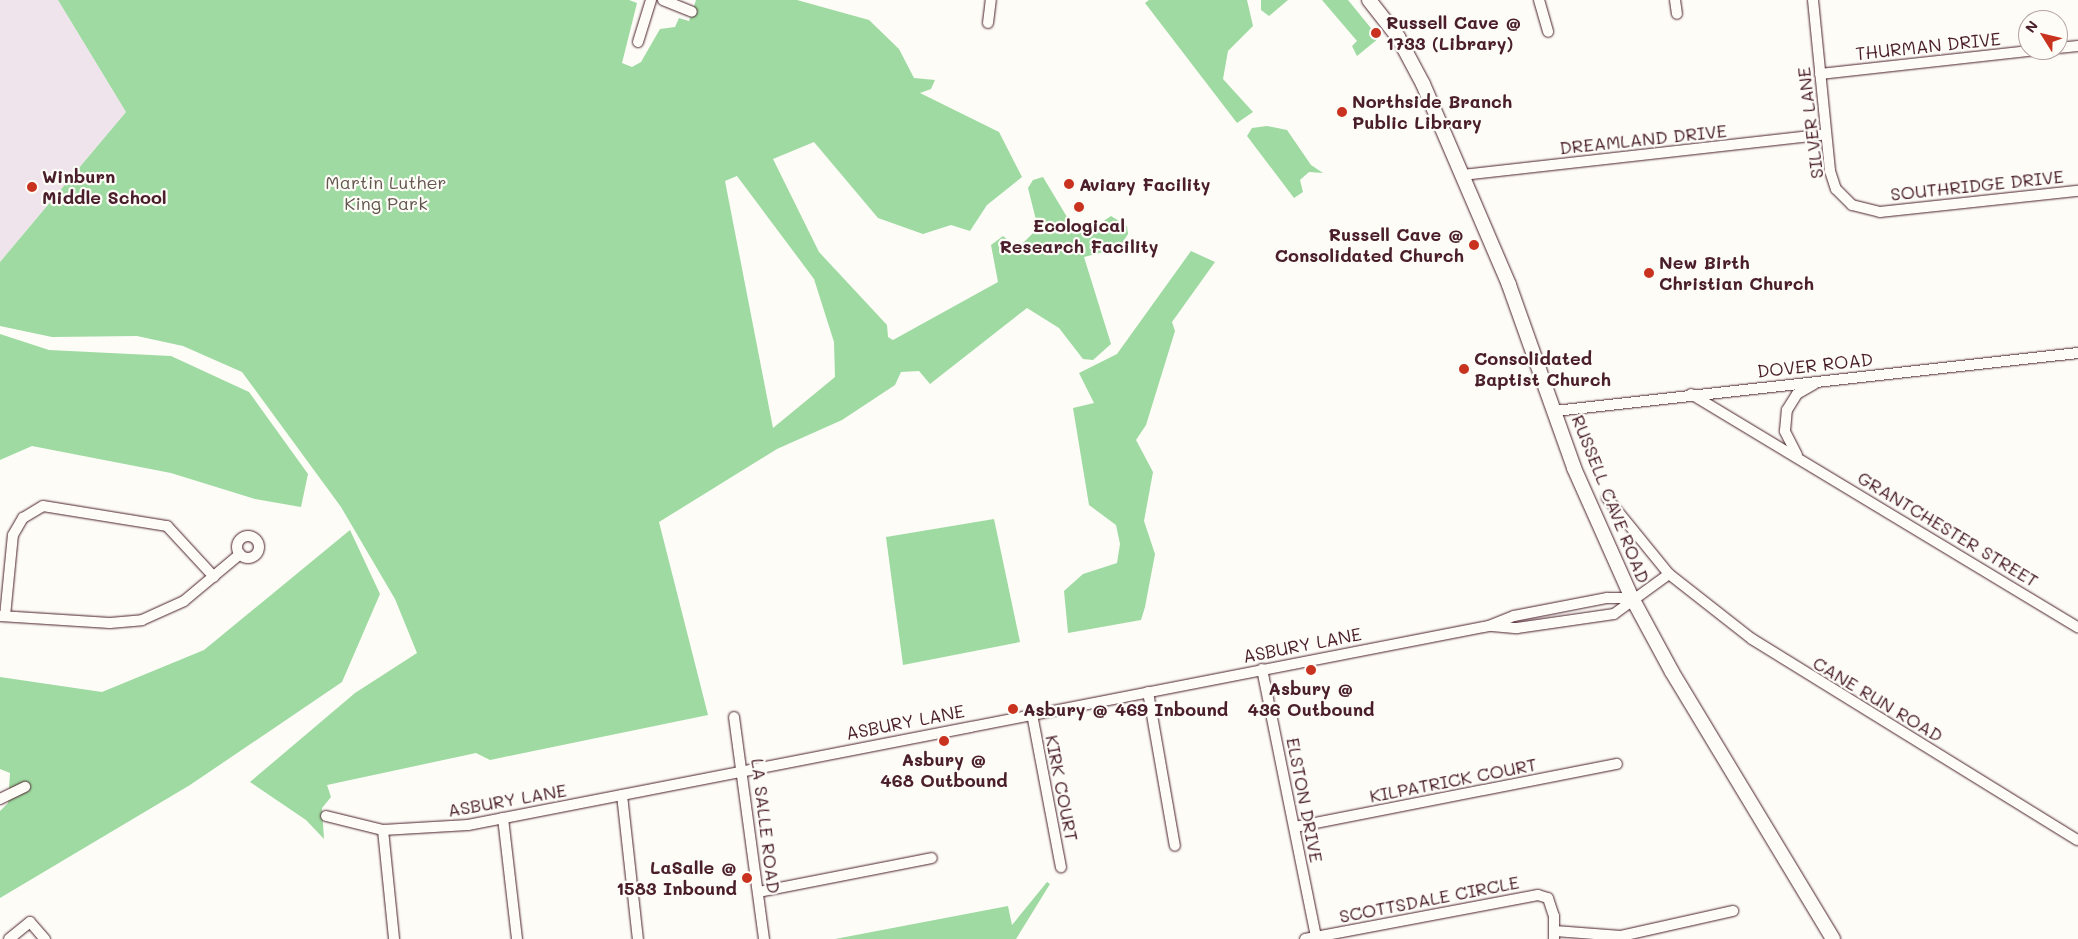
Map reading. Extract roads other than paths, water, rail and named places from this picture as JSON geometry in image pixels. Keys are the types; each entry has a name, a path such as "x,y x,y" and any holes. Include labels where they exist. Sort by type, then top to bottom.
{"main road":[{"name":"RUSSELL CAVE ROAD","path":"1369,0 1407,52 1463,175 1555,411 1574,468 1632,598 1677,681 1833,939"}],"street":[{"path":"638,42 651,0"},
{"path":"663,0 692,12"},
{"path":"988,23 990,0"},
{"path":"1539,0 1548,32"},
{"path":"1675,0 1677,14"},
{"name":"SILVER LANE","path":"1813,0 1826,134 1836,189 1852,205 1880,212"},
{"name":"THURMAN DRIVE","path":"1820,74 2018,52"},
{"name":"DREAMLAND DRIVE","path":"1463,175 1826,134"},
{"name":"SOUTHRIDGE DRIVE","path":"1880,212 2078,191"},
{"name":"DOVER ROAD","path":"1555,411 1691,394 2078,353"},
{"path":"1801,460 1785,431 1787,410 1797,394 1822,380"},
{"name":"GRANTCHESTER STREET","path":"1691,394 2078,627"},
{"name":"CANE RUN ROAD","path":"1607,498 1668,574 1779,658 2078,840"},
{"path":"214,577 167,526 43,506 23,518 13,535 3,616 110,623 142,620 172,608 214,577 240,554"},
{"path":"1632,598 1668,574"},
{"name":"ASBURY LANE","path":"326,816 383,830 442,828 502,818 1489,626 1514,616 1606,598 1632,598"},
{"name":"ASBURY LANE","path":"1489,626 1517,628 1583,622 1614,614 1632,598"},
{"name":"ELSTON DRIVE","path":"1262,669 1316,937"},
{"path":"1148,692 1175,846"},
{"name":"KIRK COURT","path":"1032,714 1061,867"},
{"name":"LA SALLE ROAD","path":"734,717 744,770 764,939"},
{"name":"KILPATRICK COURT","path":"1294,827 1617,764"},
{"path":"0,799 25,787"},
{"path":"622,795 638,939"},
{"path":"502,818 517,939"},
{"path":"383,830 394,939"},
{"path":"759,892 932,858"},
{"name":"SCOTTSDALE CIRCLE","path":"1305,939 1538,895 1548,898 1555,935"},
{"path":"1555,935 1637,934 1733,911"},
{"path":"8,939 30,922 45,939"}],"place":[{"name":"Russell Cave @ 1733 (Library)","path":"1376,33"},
{"name":"Northside Branch Public Library","path":"1342,112"},
{"name":"Aviary Facility","path":"1069,184"},
{"name":"Winburn Middle School","path":"32,187"},
{"name":"Ecological Research Facility","path":"1079,207"},
{"name":"Russell Cave @ Consolidated Church","path":"1474,245"},
{"name":"New Birth Christian Church","path":"1649,273"},
{"name":"Consolidated Baptist Church","path":"1464,369"},
{"name":"Asbury @ 436 Outbound","path":"1311,670"},
{"name":"Asbury @ 469 Inbound","path":"1013,709"},
{"name":"Asbury @ 468 Outbound","path":"944,741"},
{"name":"LaSalle @ 1583 Inbound","path":"747,878"}],"park label":[{"name":"Martin Luther King Park","path":"386,193"}]}
